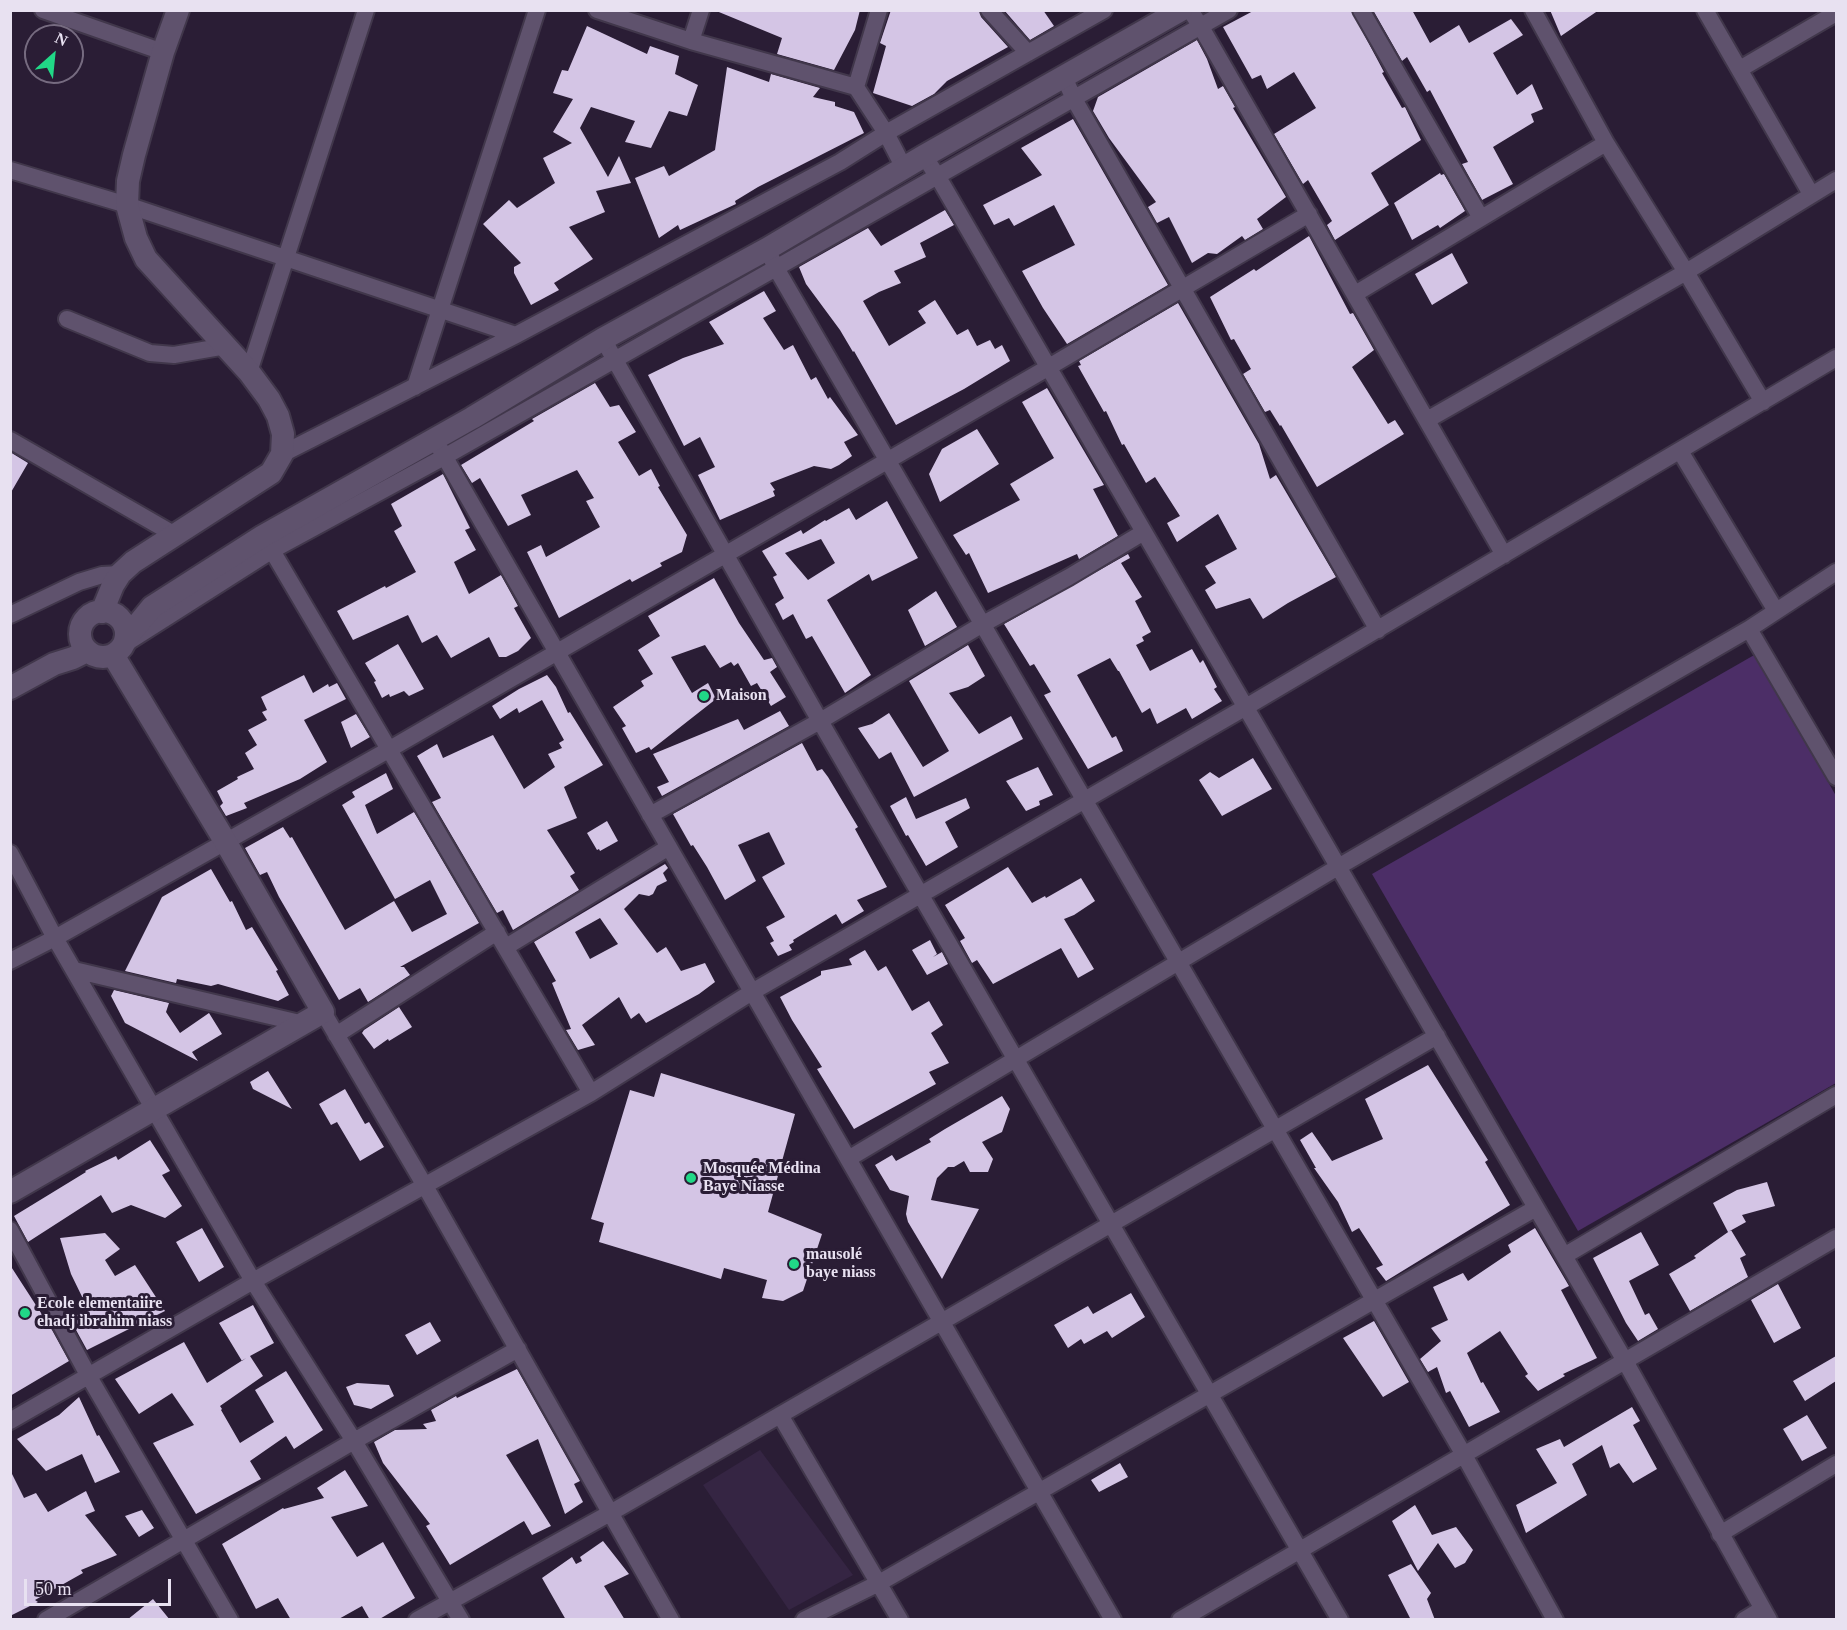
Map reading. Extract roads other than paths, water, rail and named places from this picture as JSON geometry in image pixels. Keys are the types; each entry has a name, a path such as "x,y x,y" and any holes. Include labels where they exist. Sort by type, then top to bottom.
{"street":[{"path":"43,10 163,52"},
{"path":"108,614 113,585 120,574 133,562 271,473 282,454 283,434 278,416 269,399 249,372 146,259 136,238 127,205 128,181 134,155 163,52 178,10"},
{"path":"249,372 366,10"},
{"path":"415,387 537,10"},
{"path":"597,10 691,41 856,87 886,133 904,168"},
{"path":"691,41 701,10"},
{"path":"856,87 879,10"},
{"path":"989,10 1028,53"},
{"path":"282,454 415,387 840,162 886,133 1104,10"},
{"path":"10,688 54,664 73,658 83,644 85,621 95,613 108,614 152,606 440,448 615,360 772,258 904,168 1181,10"},
{"path":"1190,10 1504,555"},
{"path":"440,448 603,339 938,177 1229,10"},
{"path":"1361,10 1481,218"},
{"path":"1533,10 1606,143 1763,402"},
{"path":"1705,10 1811,194"},
{"path":"1740,69 1836,13"},
{"path":"1064,77 1074,99 1378,630"},
{"path":"1355,294 1606,143"},
{"path":"924,156 1049,367 1625,1361 1766,1614 1744,1620"},
{"path":"10,170 127,205 516,334"},
{"path":"1426,420 1686,272 1836,180"},
{"path":"12,958 56,938 390,749 1309,214"},
{"path":"772,258 1375,1300 1555,1620"},
{"path":"67,319 150,353 174,355 226,346"},
{"path":"603,339 820,721 1340,1620"},
{"path":"10,1420 591,1093 752,992 1378,630 1836,358"},
{"path":"10,440 175,535"},
{"path":"440,448 1113,1620"},
{"path":"1680,451 1776,611"},
{"path":"650,815 820,721 1144,532"},
{"path":"83,644 100,657 120,647 267,543"},
{"path":"267,543 591,1093"},
{"path":"848,1159 1338,867 1749,628 1836,572"},
{"path":"10,615 79,582 102,574 120,574"},
{"path":"120,647 152,606"},
{"path":"108,614 124,626 120,647 225,841 314,1018 336,1035 612,1512 671,1620"},
{"path":"1749,628 1836,777"},
{"path":"336,1035 669,847"},
{"path":"10,853 74,970 254,1281 354,1441 460,1620"},
{"path":"74,970 314,1018"},
{"path":"10,1192 314,1018"},
{"path":"417,1620 449,1600 612,1512 1437,1036"},
{"path":"1564,1256 1836,1095"},
{"path":"804,1620 879,1583 1536,1208"},
{"path":"10,1230 88,1376 230,1620"},
{"path":"1180,1620 1836,1239"},
{"path":"46,1620 354,1441 518,1349"},
{"path":"780,1415 900,1620"},
{"path":"1720,1534 1836,1464"}],"place":[{"name":"Maison","path":"704,696"},
{"name":"Mosquée Médina Baye Niasse","path":"691,1178"},
{"name":"mausolé baye niass","path":"794,1264"},
{"name":"Ecole elementaiire ehadj ibrahim niass","path":"25,1313"}]}
